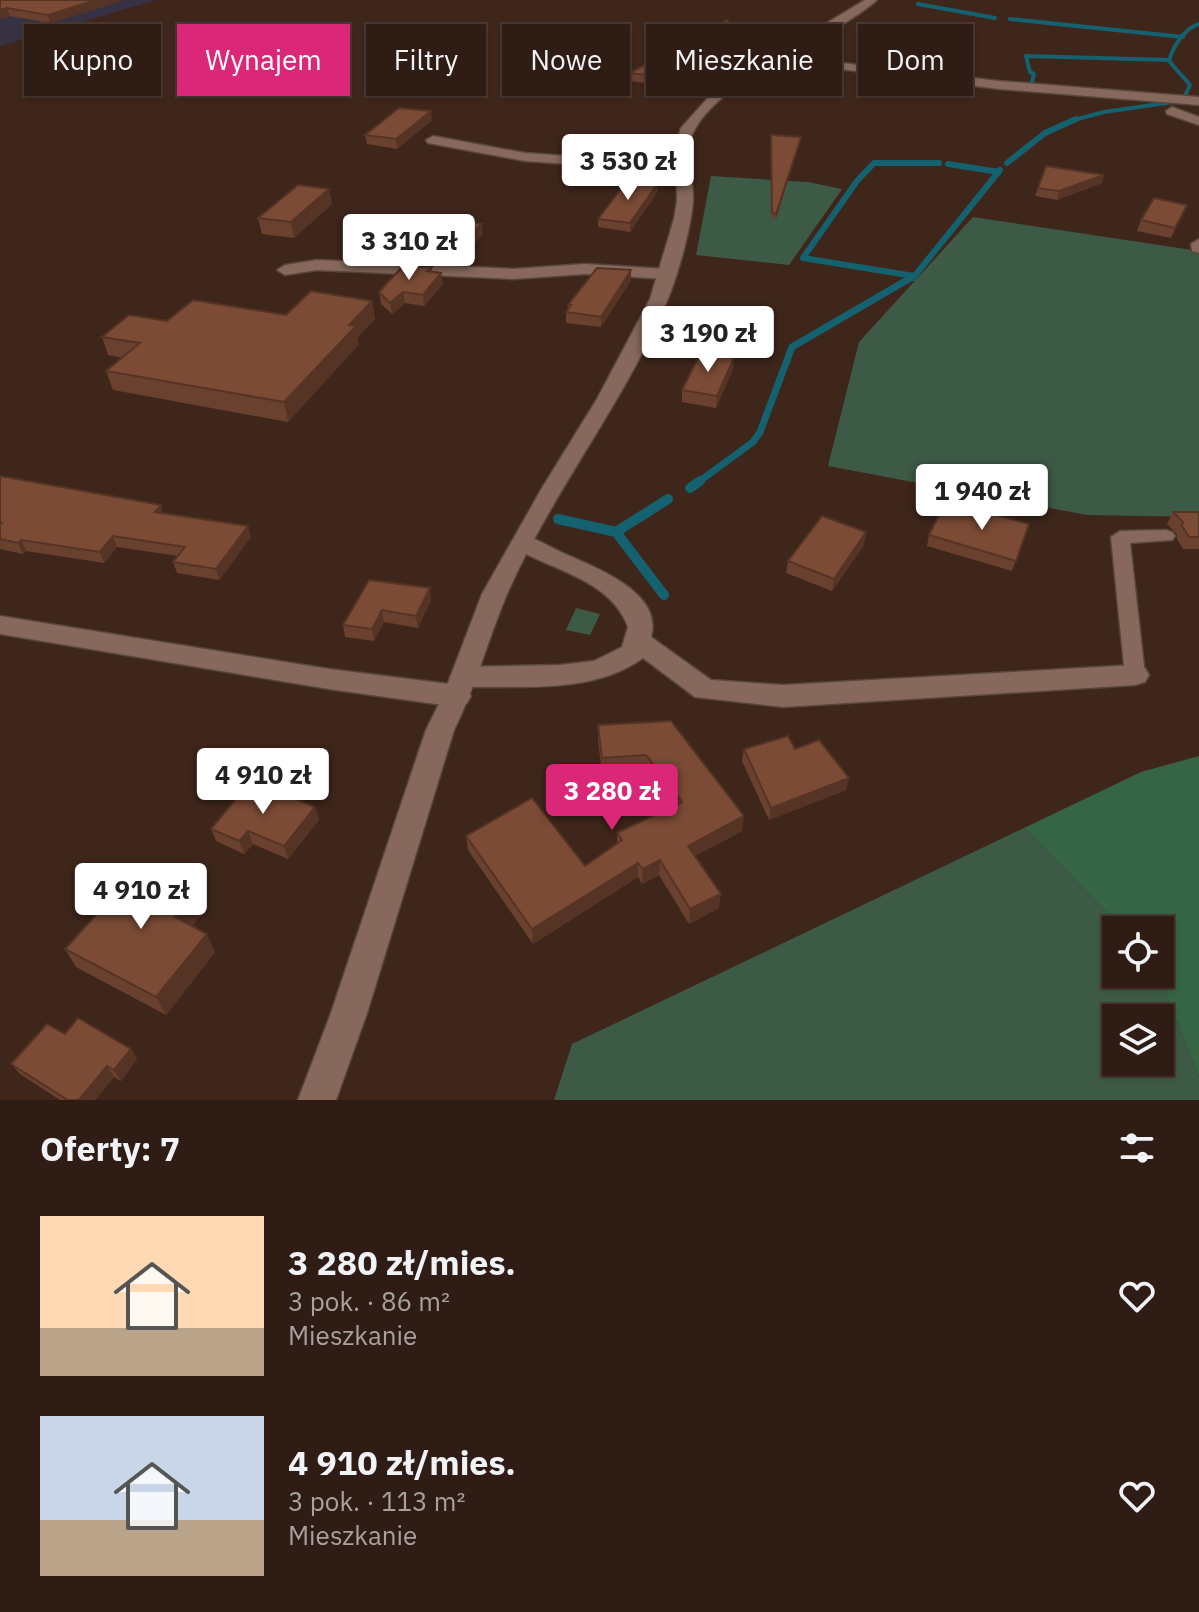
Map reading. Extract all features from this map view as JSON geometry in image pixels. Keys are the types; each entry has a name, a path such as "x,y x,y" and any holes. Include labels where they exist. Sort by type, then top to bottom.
{"street":[{"path":"831,24 872,0"},
{"path":"842,66 999,85 1199,101"},
{"path":"317,1100 349,1013 440,730 495,594 648,325 682,219 683,143 688,128 716,96"},
{"path":"1199,101 1172,111 1199,121"},
{"path":"433,140 536,159 683,168"},
{"path":"285,270 326,265 513,274 585,269 666,274"},
{"path":"0,625 329,679 460,686 599,670 633,653 641,627 630,602 603,580 543,556 523,543"},
{"path":"637,640 705,690 783,696 1135,675"}],"lane":[{"path":"1135,675 1120,537 1166,536"}],"shaded area":[{"path":"0,0 156,0 75,24 24,24 24,39 0,46"}],"green space":[{"path":"711,176 808,182 842,189 789,265 696,255"},
{"path":"973,217 1199,251 1199,517 1087,515 828,466 859,342"},
{"path":"576,608 600,614 590,635 566,630"},
{"path":"1199,756 1199,1077 1174,1014 1174,1004 1170,1004 1164,988 1174,988 1174,916 1110,916 1024,828 1141,772"},
{"path":"1024,828 1110,916 1102,916 1102,988 1164,988 1170,1004 1102,1004 1102,1076 1174,1076 1174,1014 1199,1077 1199,1100 554,1100 572,1044"}],"building":[{"path":"0,0 96,0 48,15 7,8 0,10"},
{"path":"646,64 646,75 630,73"},
{"path":"399,108 431,111 396,139 365,135"},
{"path":"771,135 801,137 776,214 772,213"},
{"path":"1046,166 1104,175 1059,191 1038,188"},
{"path":"628,180 658,183 630,223 598,219"},
{"path":"298,185 329,189 291,222 258,218"},
{"path":"1154,198 1187,205 1175,228 1141,220"},
{"path":"454,219 482,224 449,252 417,251"},
{"path":"403,266 432,267 427,271 441,273 423,295 403,292 390,303 379,292"},
{"path":"597,268 631,270 601,317 566,312 571,305 568,305"},
{"path":"311,291 372,301 349,325 356,326 284,402 106,371 140,343 102,337 129,315 167,321 193,300 286,315"},
{"path":"701,352 734,358 717,396 682,390"},
{"path":"0,476 161,505 155,512 248,526 216,569 173,562 185,547 113,536 100,552 21,540 18,543 0,539"},
{"path":"967,507 1029,524 1016,561 929,535 942,509 963,515"},
{"path":"1173,512 1199,512 1199,537 1189,537 1182,526 1183,522"},
{"path":"822,516 866,532 834,579 788,561"},
{"path":"369,580 430,588 416,616 382,610 372,629 343,625"},
{"path":"671,721 744,816 688,846 721,894 690,909 660,860 643,869 638,863 532,929 466,836 532,798 585,866 622,840 617,833 682,802 646,755 602,758 598,725"},
{"path":"788,736 795,749 819,740 849,778 771,808 744,749"},
{"path":"249,783 315,807 284,846 248,831 239,841 211,829"},
{"path":"143,863 198,890 175,917 207,934 156,997 65,949"},
{"path":"78,1018 131,1049 114,1070 107,1066 79,1100 68,1100 11,1064 47,1024 65,1034"}],"waterway":[{"path":"918,4 995,18"},
{"path":"1010,19 1182,37"},
{"path":"1182,37 1199,24"},
{"path":"1169,60 1182,37"},
{"path":"1032,82 1034,74 1030,72 1026,56 1169,60"},
{"path":"1169,60 1190,85 1185,96"},
{"path":"1074,120 1104,112 1173,102"},
{"path":"1007,163 1045,133 1074,120"},
{"path":"697,483 753,442 760,432 792,347 914,276 803,258 857,181 874,163 939,163"},
{"path":"948,164 998,172"},
{"path":"913,278 998,172"},
{"path":"690,488 700,481"},
{"path":"616,532 668,499"},
{"path":"558,519 616,532"},
{"path":"616,532 664,595"}]}
